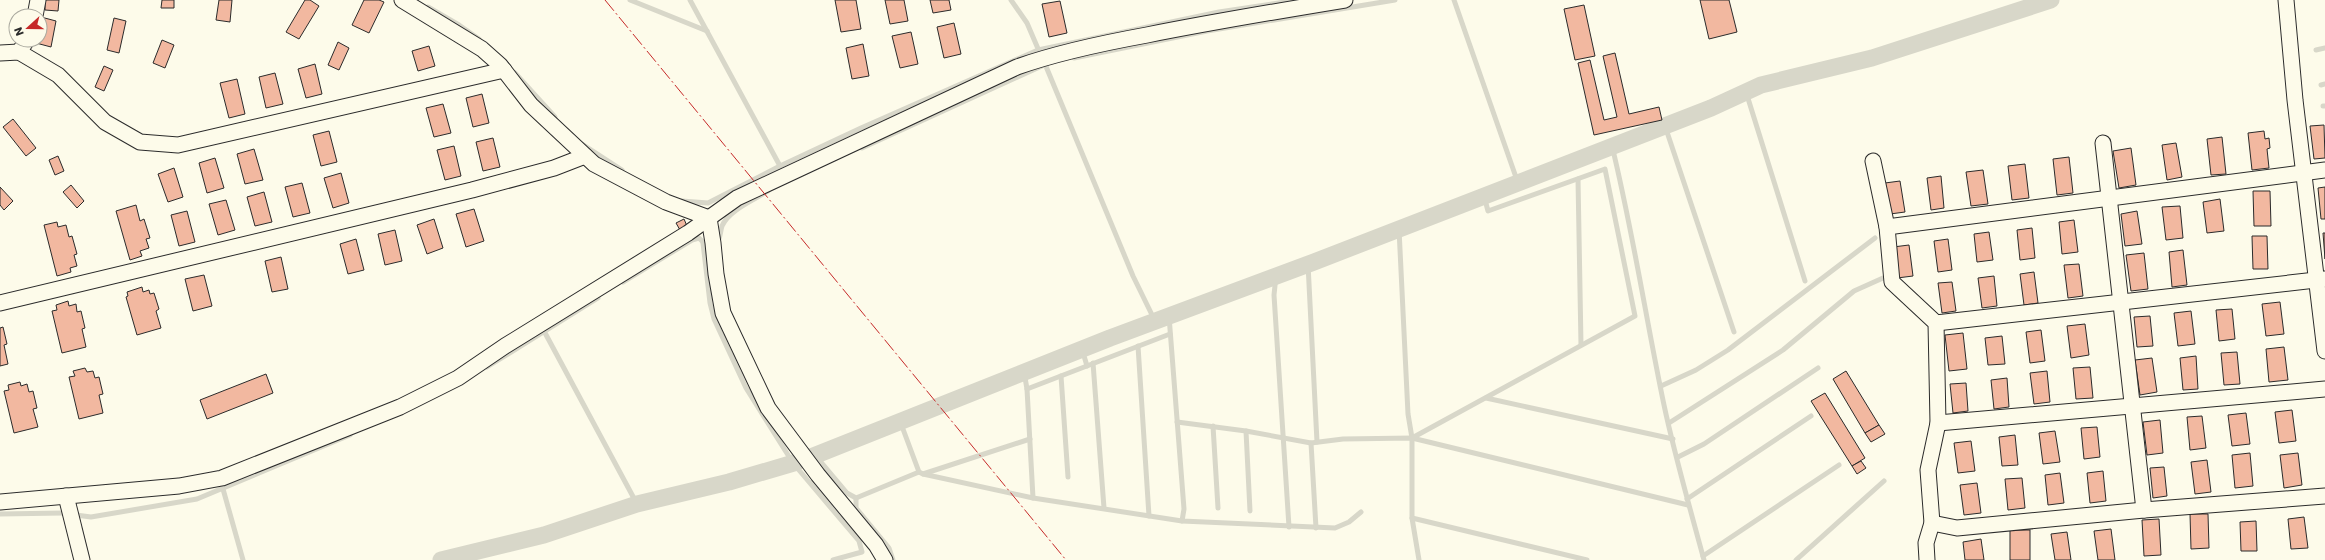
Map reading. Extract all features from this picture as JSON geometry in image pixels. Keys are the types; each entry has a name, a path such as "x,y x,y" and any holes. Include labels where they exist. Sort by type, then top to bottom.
{"street":[{"path":"402,0 482,49 504,70 532,105 594,164 666,202 709,218"},
{"path":"0,502 180,486 222,478 400,407 458,378 505,346 709,218 737,198 946,99 1036,60 1113,41 1206,23 1344,0"},
{"path":"2286,0 2304,174 2321,280 2325,351"},
{"path":"0,53 16,48"},
{"path":"25,48 58,75 105,122 140,142 178,145 504,70"},
{"path":"2103,143 2122,302 2144,510"},
{"path":"0,303 472,190 554,168 585,156"},
{"path":"1873,161 1886,227 1892,282 1936,323 1938,423 1928,470 1932,523 1926,543 1927,560"},
{"path":"1886,227 2304,174 2325,170"},
{"path":"709,218 716,274 723,313 768,408 818,475 876,545 885,560"},
{"path":"1936,323 2321,280"},
{"path":"1938,423 2325,389"},
{"path":"66,496 82,560"},
{"path":"1932,523 1957,528 2144,510 2325,496"}],"building":[{"path":"45,0 59,0 58,11 48,10 48,8 45,8"},
{"path":"162,0 174,0 174,8 161,8"},
{"path":"219,0 232,0 230,22 216,20"},
{"path":"305,0 310,0 319,6 299,39 286,32"},
{"path":"364,0 379,0 384,2 369,33 352,25"},
{"path":"835,0 856,0 861,29 841,32"},
{"path":"885,0 904,0 908,21 890,24"},
{"path":"930,0 949,0 951,10 933,13"},
{"path":"1700,0 1729,0 1737,32 1709,39"},
{"path":"1060,1 1067,33 1049,37 1042,4"},
{"path":"1584,5 1595,56 1575,60 1564,9"},
{"path":"114,18 126,21 119,53 107,50"},
{"path":"48,19 56,21 51,47 48,46"},
{"path":"954,23 961,54 944,58 937,27"},
{"path":"911,32 918,64 900,68 892,36"},
{"path":"162,40 174,45 165,68 153,63"},
{"path":"338,42 349,48 339,70 328,65"},
{"path":"863,44 869,76 852,79 846,48"},
{"path":"429,46 435,66 418,71 412,51"},
{"path":"1615,53 1629,114 1659,107 1662,120 1594,135 1578,63 1590,60 1604,120 1617,117 1603,56"},
{"path":"315,64 322,94 306,98 298,69"},
{"path":"104,66 113,70 104,91 95,87"},
{"path":"275,73 283,104 266,108 259,77"},
{"path":"237,79 245,114 229,118 220,83"},
{"path":"482,94 489,123 473,127 466,98"},
{"path":"443,104 451,133 434,137 426,108"},
{"path":"13,119 36,148 26,156 3,127"},
{"path":"2324,125 2325,158 2314,159 2310,126"},
{"path":"329,131 337,162 321,166 313,135"},
{"path":"2264,131 2265,139 2269,138 2270,148 2267,149 2269,168 2252,170 2248,133"},
{"path":"2222,137 2226,174 2211,175 2207,139"},
{"path":"493,138 500,167 483,171 476,142"},
{"path":"2176,143 2182,177 2167,180 2162,145"},
{"path":"454,146 461,176 445,180 437,150"},
{"path":"2131,148 2136,185 2119,188 2113,151"},
{"path":"254,149 263,180 245,184 237,154"},
{"path":"58,156 64,171 55,175 49,160"},
{"path":"2069,157 2073,193 2057,195 2053,159"},
{"path":"215,158 224,188 207,193 199,163"},
{"path":"2025,164 2029,198 2012,200 2008,166"},
{"path":"174,168 183,197 168,202 158,174"},
{"path":"1983,170 1988,204 1971,206 1966,172"},
{"path":"341,173 349,203 333,208 324,178"},
{"path":"1941,176 1944,208 1931,210 1927,178"},
{"path":"1900,181 1905,212 1890,214 1885,183"},
{"path":"302,183 310,213 293,217 285,187"},
{"path":"71,185 84,201 77,208 63,192"},
{"path":"0,187 13,201 4,210 0,205"},
{"path":"2325,187 2325,219 2321,219 2318,188"},
{"path":"2253,191 2270,191 2271,226 2254,226"},
{"path":"264,192 272,222 255,226 247,197"},
{"path":"2220,199 2224,231 2207,233 2203,202"},
{"path":"226,200 235,230 218,235 209,204"},
{"path":"136,205 140,221 144,219 150,238 146,239 149,248 140,251 142,256 130,260 116,211"},
{"path":"2180,206 2183,238 2166,240 2162,207"},
{"path":"474,209 484,241 466,247 456,214"},
{"path":"187,211 195,242 179,246 171,215"},
{"path":"2137,211 2142,244 2125,246 2121,214"},
{"path":"434,219 443,248 427,254 417,225"},
{"path":"684,219 687,226 680,230 676,223"},
{"path":"2074,220 2078,252 2062,254 2059,222"},
{"path":"57,222 58,227 66,225 69,237 72,236 77,254 74,255 77,266 70,268 71,272 57,276 44,225"},
{"path":"2032,228 2035,258 2020,260 2017,230"},
{"path":"395,230 402,261 385,265 378,234"},
{"path":"1989,232 1993,260 1977,262 1974,234"},
{"path":"2323,233 2325,233 2325,259"},
{"path":"2252,236 2267,236 2268,269 2253,269"},
{"path":"356,239 364,270 348,274 340,244"},
{"path":"1948,239 1952,270 1938,272 1934,241"},
{"path":"1909,245 1913,276 1897,278 1893,247"},
{"path":"2183,250 2187,285 2172,287 2169,252"},
{"path":"2144,253 2148,289 2131,291 2126,255"},
{"path":"281,257 288,289 272,292 265,261"},
{"path":"2079,264 2083,296 2068,298 2064,265"},
{"path":"2034,272 2038,303 2024,305 2020,274"},
{"path":"204,275 212,306 193,311 185,279"},
{"path":"1994,276 1997,306 1982,308 1978,278"},
{"path":"1952,282 1956,311 1942,313 1938,283"},
{"path":"142,287 143,292 149,290 150,294 154,293 159,309 156,311 161,328 137,335 126,297 128,296 127,292"},
{"path":"68,301 69,306 76,304 77,312 81,311 85,328 82,329 86,347 62,353 52,311 57,310 56,305"},
{"path":"2280,302 2284,334 2266,336 2262,304"},
{"path":"2232,309 2235,339 2219,341 2216,310"},
{"path":"2191,311 2195,344 2178,346 2174,313"},
{"path":"2150,316 2153,346 2137,347 2134,317"},
{"path":"2085,324 2089,355 2071,358 2067,326"},
{"path":"3,327 7,344 4,345 8,364 0,366 0,328"},
{"path":"2041,330 2045,361 2030,363 2026,332"},
{"path":"1963,333 1967,369 1949,371 1945,335"},
{"path":"2002,336 2005,364 1988,365 1985,338"},
{"path":"2284,347 2288,380 2269,382 2266,349"},
{"path":"2237,352 2240,384 2224,385 2221,353"},
{"path":"2196,356 2198,389 2183,390 2180,358"},
{"path":"2152,358 2157,392 2140,395 2135,360"},
{"path":"2090,367 2093,398 2076,399 2073,368"},
{"path":"85,368 87,372 93,371 95,378 99,377 103,394 99,395 103,413 79,419 69,377 75,376 73,371"},
{"path":"1846,371 1879,425 1865,433 1833,379"},
{"path":"2047,371 2050,402 2034,404 2030,373"},
{"path":"266,374 273,393 207,419 200,400"},
{"path":"2007,378 2009,407 1994,409 1991,380"},
{"path":"20,382 21,386 27,384 29,392 33,391 37,408 33,409 38,427 14,433 4,391 9,390 8,385"},
{"path":"1966,383 1968,411 1953,413 1950,384"},
{"path":"1825,393 1865,458 1852,466 1811,401"},
{"path":"2292,410 2296,441 2279,443 2275,412"},
{"path":"2246,413 2250,444 2232,446 2228,415"},
{"path":"2202,416 2206,448 2190,450 2187,417"},
{"path":"2160,420 2163,453 2147,455 2143,422"},
{"path":"1879,425 1885,434 1871,442 1865,433"},
{"path":"2097,427 2100,457 2084,459 2081,428"},
{"path":"2055,431 2060,462 2043,464 2039,433"},
{"path":"2015,435 2018,465 2002,466 1999,437"},
{"path":"1971,441 1975,471 1958,473 1954,443"},
{"path":"2250,453 2253,486 2235,488 2232,455"},
{"path":"2298,453 2302,485 2284,488 2280,455"},
{"path":"2207,460 2211,492 2195,494 2191,462"},
{"path":"1861,461 1866,468 1857,474 1852,466"},
{"path":"2164,467 2167,496 2153,498 2150,468"},
{"path":"2103,471 2106,501 2090,503 2087,473"},
{"path":"2060,473 2064,503 2048,505 2045,475"},
{"path":"2022,478 2025,508 2008,510 2005,479"},
{"path":"1977,483 1981,513 1964,515 1960,485"},
{"path":"2190,514 2208,514 2209,548 2191,549"},
{"path":"2304,517 2308,548 2291,549 2288,519"},
{"path":"2159,519 2161,555 2144,556 2142,520"},
{"path":"2256,521 2257,551 2241,551 2240,522"},
{"path":"2111,529 2115,560 2098,560 2094,531"},
{"path":"2010,530 2030,530 2030,560 2010,560"},
{"path":"2067,532 2071,560 2055,560 2051,534"},
{"path":"1981,539 1984,560 1965,560 1963,542"}],"waterway":[{"path":"630,0 707,31"},
{"path":"690,0 780,166"},
{"path":"1011,0 1027,23 1039,51"},
{"path":"682,201 708,203 780,166 861,128 1038,50 1219,12 1298,0"},
{"path":"1074,58 1207,31 1395,0"},
{"path":"1454,0 1518,183"},
{"path":"811,457 1110,338 1314,262 1711,108 1761,85 1872,58 2051,0"},
{"path":"428,7 459,25 479,39"},
{"path":"2316,50 2325,48"},
{"path":"1045,64 1133,276 1155,321"},
{"path":"862,148 1044,65"},
{"path":"515,73 555,117"},
{"path":"2321,85 2325,84"},
{"path":"1746,92 1805,281"},
{"path":"1665,126 1734,332"},
{"path":"582,144 622,170"},
{"path":"1612,146 1668,424 1704,560"},
{"path":"1412,438 1635,316 1605,169 1488,211 1484,196"},
{"path":"1578,179 1581,345"},
{"path":"718,241 725,220 736,210 768,191"},
{"path":"1399,229 1408,414 1412,438 1412,518 1419,560"},
{"path":"623,282 692,240 699,238 704,243"},
{"path":"1661,386 1696,370 1728,350 1875,238"},
{"path":"703,243 710,303 714,319 746,388 793,463 859,541 862,552 833,560"},
{"path":"1308,264 1317,442"},
{"path":"1276,276 1274,295 1289,527"},
{"path":"1669,423 1783,350 1854,291 1883,278"},
{"path":"487,367 598,298"},
{"path":"1169,316 1184,509 1182,521"},
{"path":"544,331 637,504"},
{"path":"1027,389 1170,334"},
{"path":"1138,346 1149,516"},
{"path":"1082,349 1087,366"},
{"path":"1093,363 1104,508"},
{"path":"1678,457 1704,444 1818,368"},
{"path":"1024,372 1027,389 1033,498"},
{"path":"1061,376 1068,477"},
{"path":"1486,398 1673,439"},
{"path":"1687,499 1811,416"},
{"path":"900,421 919,472 1033,498 1182,521 1335,528 1349,522 1361,512"},
{"path":"1177,422 1246,431 1311,443 1343,439 1412,438 1688,505"},
{"path":"1213,426 1218,508"},
{"path":"1246,431 1250,511"},
{"path":"76,515 91,517 197,499 350,435"},
{"path":"923,474 1030,439"},
{"path":"1311,443 1316,528"},
{"path":"815,455 847,493 856,498 919,472"},
{"path":"441,560 544,535 637,504 729,482 797,462"},
{"path":"1703,556 1839,465"},
{"path":"1796,560 1884,481"},
{"path":"223,489 243,560"},
{"path":"856,498 856,508 889,548 893,560"},
{"path":"0,514 63,513"},
{"path":"1412,518 1587,560"},
{"path":"467,554 469,560"}],"power":[{"path":"605,0 1066,560"}]}
